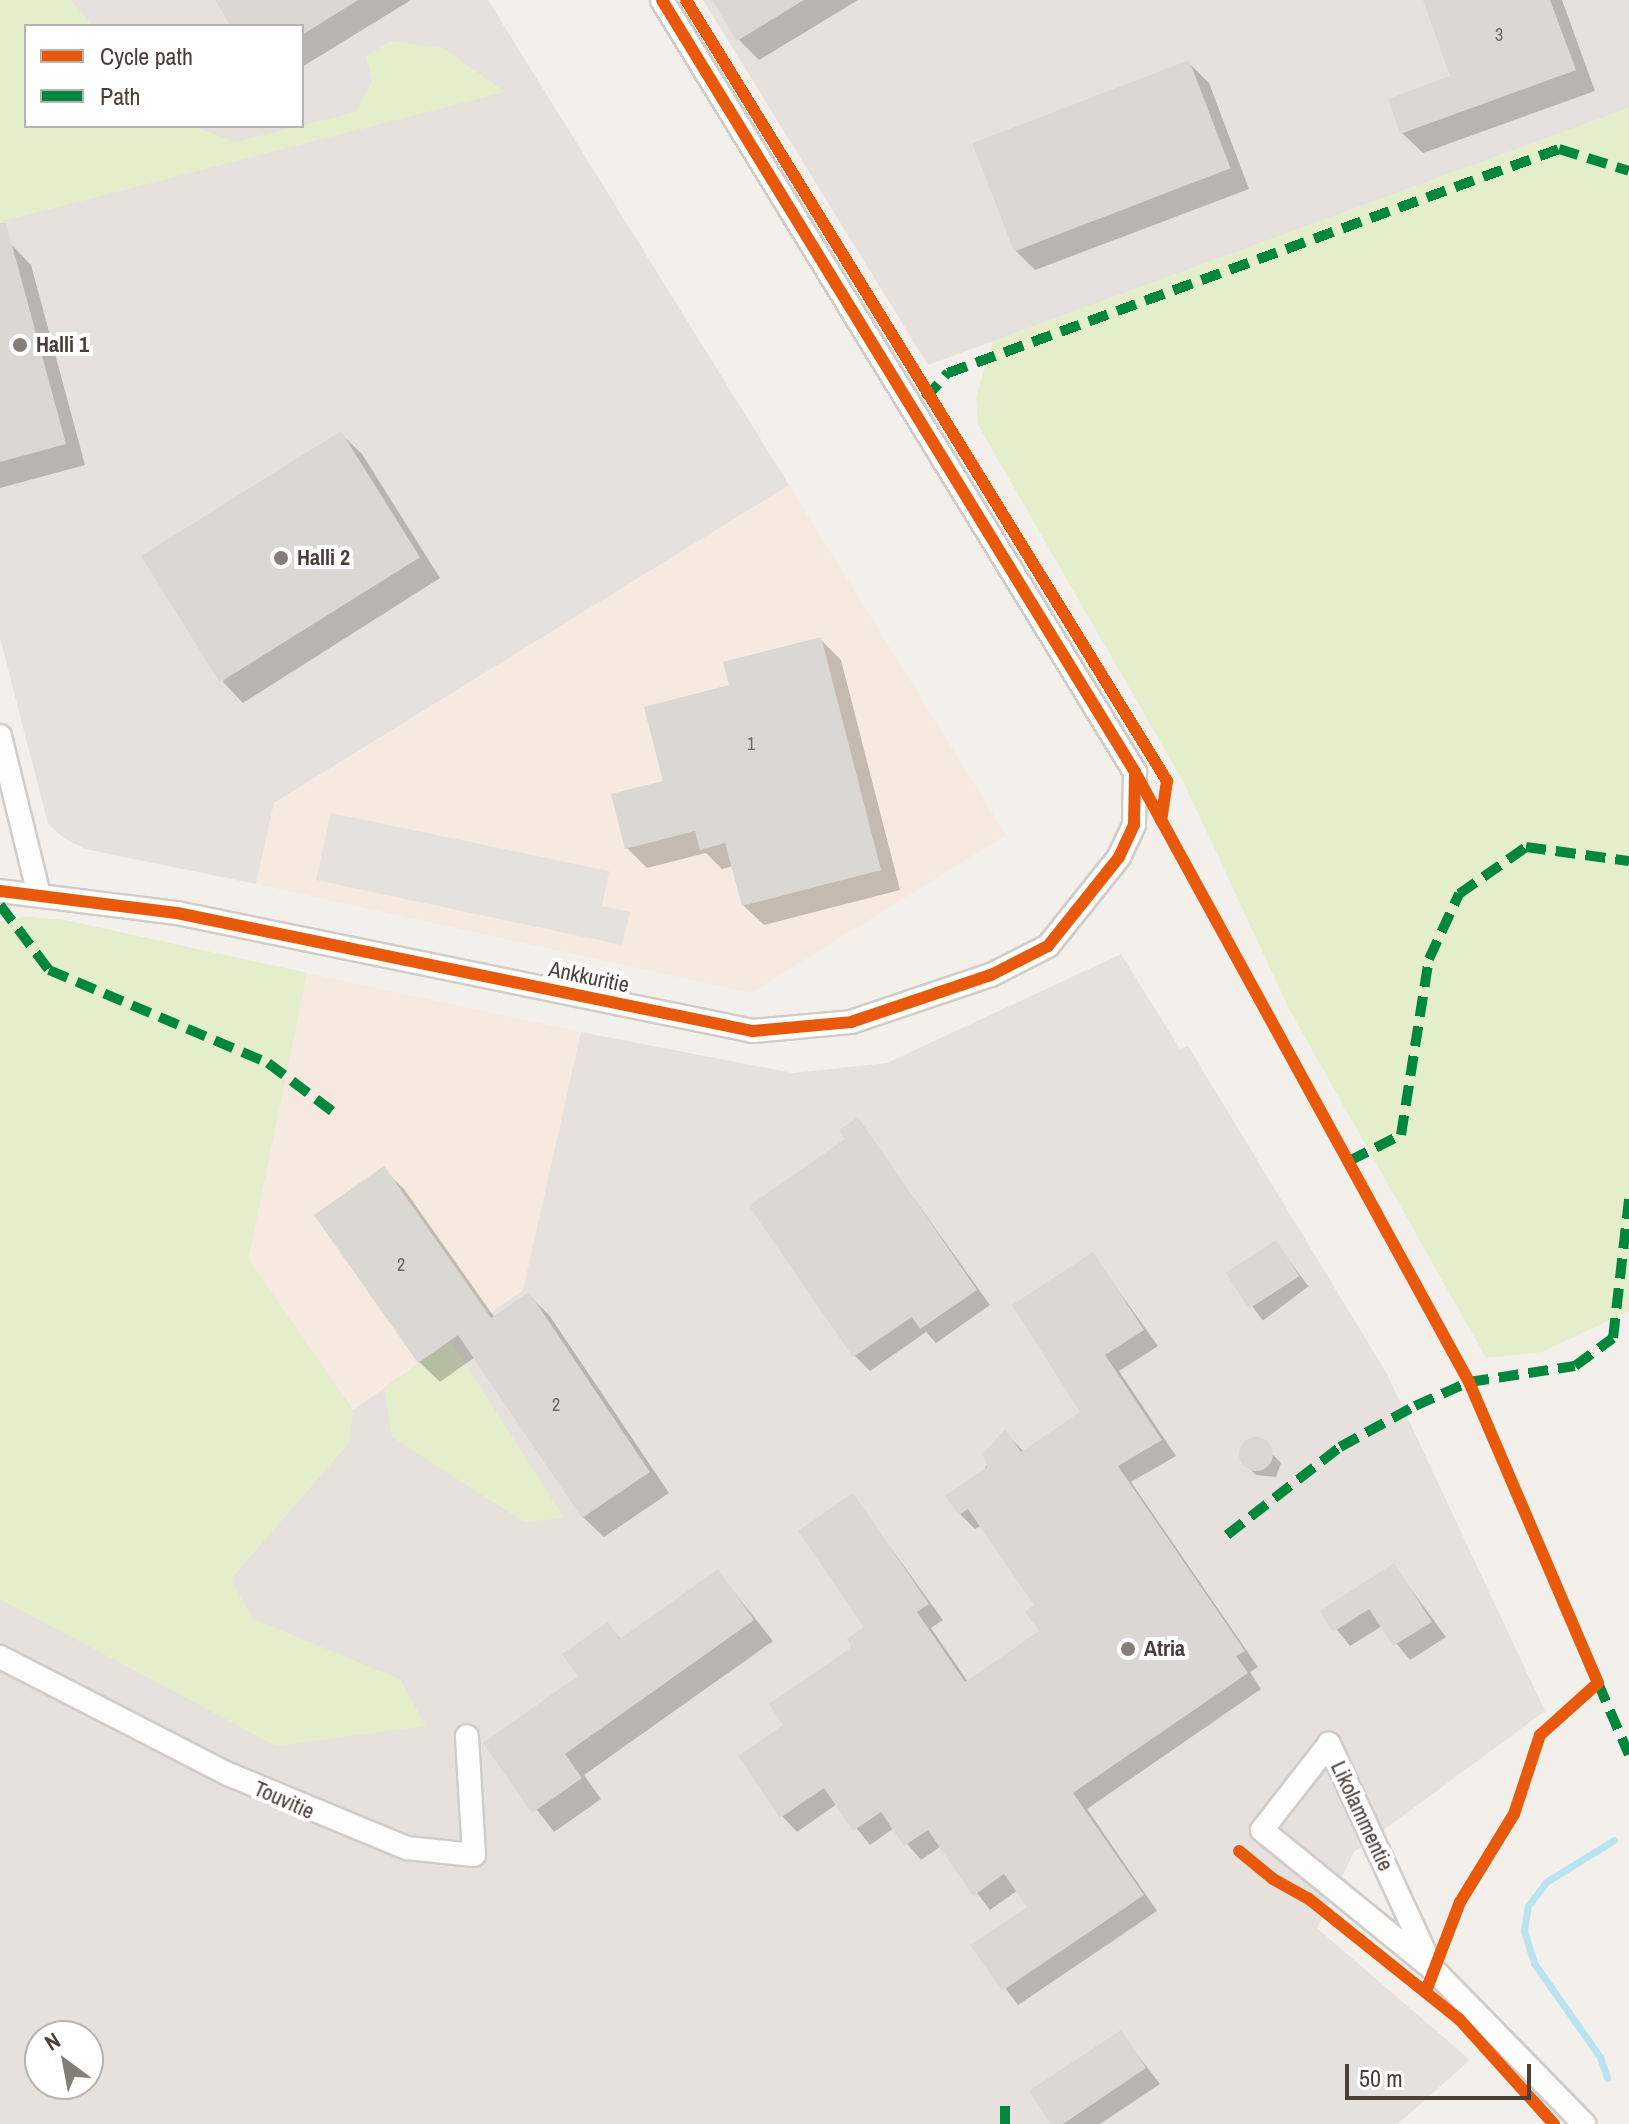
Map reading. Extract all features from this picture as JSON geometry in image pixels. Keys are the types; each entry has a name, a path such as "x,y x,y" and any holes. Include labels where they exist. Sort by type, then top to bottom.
{"street":[{"name":"Ankkuritie","path":"0,891 177,913 753,1031 851,1022 991,975 1048,946 1119,857 1134,825 1135,772 662,0"},
{"path":"0,736 39,895"},
{"name":"Touvitie","path":"0,1657 228,1774 407,1848 474,1855 467,1736"},
{"name":"Likolammentie","path":"1432,1968 1329,1744 1262,1830 1432,1968 1584,2124"}],"shaded area":[{"path":"0,0 488,0 789,485 274,803 256,884 85,849 64,838 48,824 0,638"},
{"path":"703,0 1629,0 1629,108 928,365"},
{"path":"789,485 1006,835 751,993 256,884 274,804"},
{"path":"331,813 609,871 602,906 630,912 622,945 316,880"},
{"name":"Atria","path":"26,917 64,920 307,973 248,1259 353,1410 523,1290 581,1032 793,1073 887,1063 1121,954 1180,1049 1188,1046 1387,1374 1545,1711 1354,1852 1317,1928 1470,2060 1398,2124 0,2124 0,922"},
{"path":"307,973 581,1032 523,1290 353,1411 248,1259"},
{"path":"55,1731 569,1940 597,1859 659,1858 610,2100 36,1855"}],"green space":[{"path":"0,0 71,0 91,24 24,24 24,128 198,128 235,142 291,128 304,128 304,125 356,112 372,81 366,56 391,41 443,48 505,92 0,222"},
{"path":"1629,108 1629,1311 1542,1352 1486,1358 1289,1009 1184,783 978,425 976,396 993,341"},
{"path":"26,917 64,920 307,973 248,1259 353,1411 349,1443 231,1579 253,1619 400,1679 426,1726 276,1746 0,1599 0,922"},
{"path":"451,1341 564,1518 524,1522 392,1437 384,1389"}],"building":[{"path":"215,0 358,0 304,34 304,24 230,24"},
{"path":"712,0 804,0 737,41"},
{"path":"1423,0 1550,0 1576,70 1400,134 1388,99 1450,76"},
{"path":"1189,60 1231,168 1014,251 972,143"},
{"name":"Halli 1","path":"0,223 6,223 66,444 0,462"},
{"name":"Halli 2","path":"341,431 420,557 220,682 141,556"},
{"path":"821,637 881,870 742,906 725,843 700,850 695,831 625,849 611,794 663,781 644,707 729,685 723,662"},
{"path":"858,1117 977,1290 920,1329 912,1317 853,1357 749,1206 845,1139 839,1130"},
{"path":"384,1166 491,1318 529,1292 650,1472 582,1518 458,1335 418,1363 314,1215"},
{"path":"1276,1240 1299,1276 1249,1309 1226,1273"},
{"name":"Atria","path":"1093,1252 1144,1330 1105,1355 1162,1440 1118,1466 1245,1651 1236,1656 1248,1673 1073,1793 1144,1895 1002,1991 970,1945 1027,1907 1004,1874 973,1896 928,1830 904,1846 881,1812 853,1831 824,1788 780,1818 738,1756 783,1725 769,1704 852,1647 847,1639 864,1627 798,1531 853,1493 929,1604 917,1612 965,1682 1039,1631 1025,1612 1034,1605 968,1509 959,1515 945,1496 987,1467 983,1454 1005,1429 1021,1452 1080,1412 1012,1305"},
{"path":"1256,1437 1268,1442 1273,1454 1268,1466 1256,1471 1244,1466 1239,1454 1244,1442"},
{"path":"1394,1563 1432,1622 1393,1646 1369,1609 1333,1632 1320,1611"},
{"path":"718,1569 754,1620 565,1754 582,1778 532,1813 483,1743 578,1676 562,1654 608,1622 620,1639"},
{"path":"1121,2030 1146,2068 1063,2124 1051,2124 1029,2091"}],"waterway":[{"path":"1607,2078 1600,2057 1534,1963 1524,1930 1528,1906 1546,1882 1614,1840"}],"marked path":[{"path":"925,399 948,373 1559,149 1629,171"},
{"path":"1349,1161 1401,1135 1429,959 1459,894 1526,847 1629,861"},
{"path":"0,905 49,970 268,1063 340,1117"},
{"path":"1227,1535 1340,1447 1415,1406 1469,1382 1575,1366 1613,1338 1629,1199"},
{"path":"1598,1683 1629,1755"},
{"path":"1005,2106 1005,2124"}],"cycle path":[{"path":"0,891 177,913 753,1031 851,1022 991,975 1048,946 1119,857 1134,825 1135,772 662,0"},
{"path":"686,0 1167,781 1161,821"},
{"path":"1137,776 1469,1382 1598,1683 1540,1735 1514,1814 1460,1902 1426,1991"},
{"path":"1239,1851 1273,1879 1309,1899 1459,2019 1554,2124"}],"place":[{"name":"Halli 1","path":"20,345"},
{"name":"Halli 2","path":"281,558"},
{"name":"Atria","path":"1128,1649"}]}
